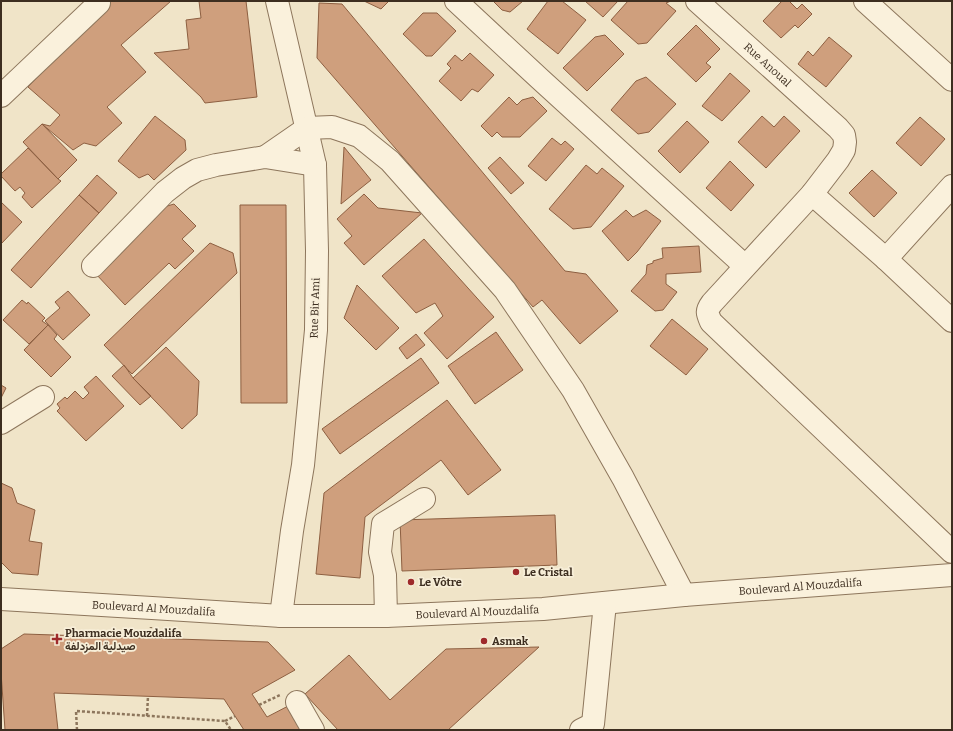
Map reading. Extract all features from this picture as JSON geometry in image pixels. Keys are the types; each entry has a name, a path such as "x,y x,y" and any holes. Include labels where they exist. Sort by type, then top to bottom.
{"street":[{"name":"Rue Bir Ami","path":"277,1 315,165 317,251 316,330 303,465 292,531 281,616"},
{"path":"456,1 745,266"},
{"name":"Rue Anoual","path":"697,1 844,135 844,150 812,194"},
{"path":"865,1 952,80"},
{"path":"1,96 99,2"},
{"path":"265,157 307,128 332,127 359,136 390,161 505,290 573,390 624,478 684,595"},
{"path":"93,266 166,192 183,178 197,170 216,164 265,157 315,165"},
{"path":"886,259 952,186"},
{"path":"952,321 886,259 812,194 745,266 708,309 711,322 952,552"},
{"path":"1,423 43,397"},
{"path":"386,616 385,575 380,552 383,524 424,498"},
{"name":"Boulevard Al Mouzdalifa","path":"1,599 281,616 386,616 543,609 684,595 952,575"},
{"path":"581,730 594,724 605,603"},
{"path":"297,702 313,730"}],"path":[{"path":"147,716 148,696"},
{"path":"77,730 76,711 225,721 235,716"},
{"path":"225,721 231,730"}],"building":[{"path":"107,1 171,1 121,45 146,72 107,107 122,123 96,146 84,143 73,150 42,124 50,126 60,115 28,87"},
{"path":"199,1 246,1 257,97 205,103 201,97 154,53 189,49 186,20 201,18"},
{"path":"364,1 389,1 381,9"},
{"path":"493,1 523,1 510,12 502,10"},
{"path":"548,1 562,1 586,20 558,54 527,29"},
{"path":"585,1 618,1 603,17"},
{"path":"628,1 671,1 666,3 676,11 647,43 638,44 611,20"},
{"path":"782,1 789,1 797,9 802,4 812,14 798,28 795,25 781,38 763,21"},
{"path":"319,3 342,4 565,271 586,274 618,311 580,344 542,300 533,307 317,58"},
{"path":"423,13 437,13 456,31 432,56 426,56 403,34"},
{"path":"696,25 720,49 706,63 711,67 696,82 667,54"},
{"path":"605,35 624,54 587,91 563,68 595,37"},
{"path":"829,37 852,56 826,87 798,64 808,51 813,56"},
{"path":"470,53 494,75 478,92 472,89 461,101 439,81 451,68 447,64 455,55 462,61"},
{"path":"730,73 750,91 722,121 702,106"},
{"path":"646,77 676,104 649,132 638,134 611,110 636,81"},
{"path":"509,97 517,105 522,100 533,97 547,111 520,137 502,137 497,132 492,137 481,126"},
{"path":"155,116 185,140 186,150 154,180 148,174 139,178 118,161"},
{"path":"762,116 774,127 784,116 800,131 766,168 738,142"},
{"path":"920,117 945,139 921,166 896,143"},
{"path":"687,121 709,142 680,173 658,151"},
{"path":"42,124 77,160 58,179 23,142"},
{"path":"552,138 561,145 565,141 574,149 546,181 528,166"},
{"path":"344,147 371,180 341,204"},
{"path":"28,148 61,181 32,208 22,197 25,193 20,187 15,191 1,176 1,174"},
{"path":"500,157 524,183 511,194 488,168"},
{"path":"730,161 754,185 731,211 706,188"},
{"path":"586,165 597,174 602,168 624,186 591,227 573,229 549,209"},
{"path":"872,170 897,193 874,217 849,193"},
{"path":"97,175 117,193 99,213 79,195"},
{"path":"364,194 378,208 422,213 364,265 344,243 352,236 337,219"},
{"path":"79,195 99,213 31,288 11,270"},
{"path":"1,202 22,222 1,244"},
{"path":"174,204 196,226 182,239 194,251 175,269 169,263 125,305 95,273 164,207"},
{"path":"240,205 286,205 287,403 241,403"},
{"path":"626,210 633,217 646,210 661,221 637,252 628,261 602,231"},
{"path":"424,239 494,317 447,359 424,333 443,316 435,303 416,313 382,276"},
{"path":"210,243 233,253 237,273 132,374 104,345"},
{"path":"699,246 701,272 666,274 666,284 677,292 663,310 655,311 631,291 646,274 647,265 653,263 653,261 663,258 662,248"},
{"path":"357,285 399,328 376,350 344,318"},
{"path":"68,291 90,315 63,340 45,321 60,308 55,302"},
{"path":"22,300 27,304 28,302 45,318 42,321 48,325 29,344 3,320"},
{"path":"672,319 708,349 686,375 650,346"},
{"path":"48,325 57,335 54,339 71,357 51,377 24,350"},
{"path":"496,332 523,370 475,404 448,366"},
{"path":"416,334 425,345 407,359 399,348"},
{"path":"166,347 199,381 197,415 182,429 133,378"},
{"path":"421,358 439,383 340,454 322,429"},
{"path":"124,365 133,378 151,396 140,405 112,376"},
{"path":"96,376 124,406 86,441 57,411 60,408 57,404 65,397 67,399 75,391 83,399 89,393 84,387"},
{"path":"1,385 6,388 1,398"},
{"path":"447,400 501,470 468,495 441,460 365,517 360,578 316,574 324,493"},
{"path":"1,483 12,488 17,503 35,510 29,541 42,543 38,575 12,573 1,562"},
{"path":"555,515 557,565 402,571 400,520"},
{"path":"24,634 268,642 295,670 252,694 267,717 292,704 306,730 244,730 224,699 54,693 58,730 5,730 1,649"},
{"path":"539,647 448,730 338,730 305,694 349,655 390,700 446,649"}],"place":[{"name":"Le Cristal","path":"516,572"},
{"name":"Le Vôtre","path":"411,582"},
{"name":"Pharmacie Mouzdalifa صيدلية المزدلفة","path":"57,639"},
{"name":"Asmak","path":"484,641"}]}
